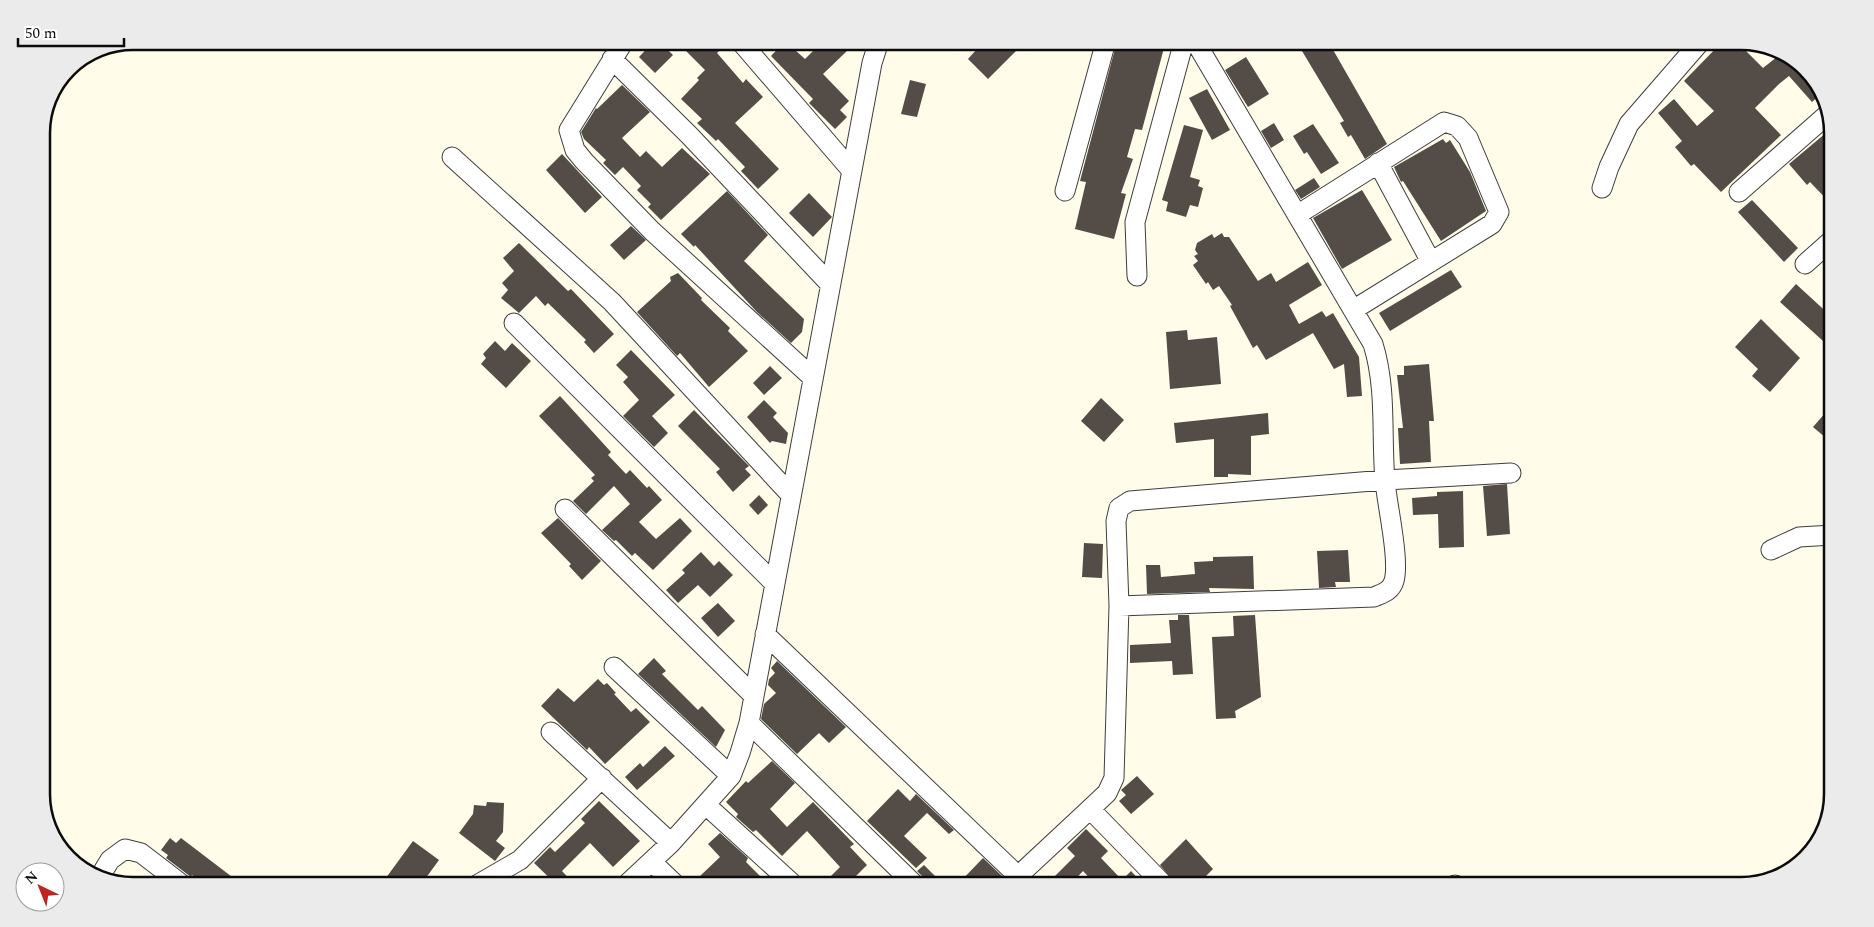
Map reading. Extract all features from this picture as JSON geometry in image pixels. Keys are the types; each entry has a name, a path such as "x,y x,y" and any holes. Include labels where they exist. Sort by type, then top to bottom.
{"street":[{"path":"618,50 569,130 575,150 652,232 813,378"},
{"path":"748,50 852,171"},
{"path":"635,877 706,806 731,776 740,753 754,696 875,50"},
{"path":"1065,191 1104,50"},
{"path":"1137,276 1135,222 1182,50"},
{"path":"1119,606 1374,596 1388,591 1394,581 1395,564 1385,480 1384,400 1378,360 1372,344 1353,310 1200,50"},
{"path":"1602,188 1609,167 1629,124 1693,50"},
{"path":"612,59 689,136 830,284"},
{"path":"1739,192 1822,119"},
{"path":"1297,214 1444,122 1457,126 1468,138 1499,212 1492,224 1353,310"},
{"path":"452,157 612,302 791,495"},
{"path":"1378,163 1431,262"},
{"path":"1806,264 1824,247"},
{"path":"514,323 775,584"},
{"path":"1023,877 1107,793 1114,778 1119,606 1116,521 1119,508 1130,501 1385,480 1511,473"},
{"path":"565,509 754,696"},
{"path":"1771,550 1800,537 1824,536"},
{"path":"765,634 1013,877"},
{"path":"614,667 731,776"},
{"path":"748,723 907,877"},
{"path":"551,732 671,843"},
{"path":"491,877 520,860 602,778"},
{"path":"706,806 785,877"},
{"path":"1090,809 1156,877"},
{"path":"103,871 110,860 125,849 141,853 172,877"},
{"path":"652,862 667,877"}],"building":[{"path":"646,50 668,50 673,55 655,73 639,57"},
{"path":"685,50 720,50 717,53 743,83 746,79 763,97 735,123 779,169 758,189 741,171 745,167 718,139 716,141 697,123 702,119 681,99 699,80 697,78 705,70"},
{"path":"777,50 795,50 805,59 814,50 848,50 823,74 849,101 840,110 847,117 835,129 809,103 813,99 771,56"},
{"path":"976,50 1017,50 988,79 968,59"},
{"path":"1115,50 1163,50 1142,130 1135,129 1127,157 1133,159 1121,193 1126,194 1114,239 1075,229 1086,182 1080,181"},
{"path":"1301,50 1333,50 1387,144 1365,159 1351,135 1348,137 1340,123 1344,121"},
{"path":"1714,50 1746,51 1763,68 1776,58 1787,64 1803,78 1816,98 1812,102 1789,76 1779,84 1755,108 1781,135 1721,192 1694,164 1691,166 1675,147 1682,141 1658,113 1674,99 1697,126 1714,111 1684,81"},
{"path":"1246,57 1269,94 1248,107 1225,70"},
{"path":"910,80 926,84 917,117 901,114"},
{"path":"622,85 650,112 622,138 640,157 646,151 662,167 682,148 710,174 661,220 648,207 651,204 637,190 641,186 623,167 615,175 603,163 606,160 584,139 581,132 596,108"},
{"path":"1207,89 1230,130 1212,140 1189,98"},
{"path":"1274,123 1284,140 1271,148 1261,131"},
{"path":"1313,124 1339,163 1321,174 1307,152 1304,154 1293,136"},
{"path":"1184,125 1203,130 1190,177 1200,180 1198,186 1203,188 1198,207 1190,205 1186,217 1166,211 1168,202 1162,200"},
{"path":"1824,135 1824,197 1810,182 1807,185 1789,164"},
{"path":"1443,139 1446,143 1450,140 1470,172 1486,211 1441,241 1403,181 1401,182 1394,167"},
{"path":"562,154 602,197 585,213 546,170"},
{"path":"1314,178 1320,187 1301,199 1295,190"},
{"path":"1362,190 1392,240 1342,269 1313,218"},
{"path":"727,191 768,235 744,261 804,319 802,332 791,343 757,312 695,245 694,247 681,234"},
{"path":"809,193 832,217 813,237 789,213"},
{"path":"1752,200 1798,248 1784,262 1738,212"},
{"path":"631,226 646,240 624,260 610,245"},
{"path":"1222,233 1224,237 1229,237 1258,281 1271,273 1276,282 1308,262 1322,285 1289,305 1299,324 1322,311 1326,317 1333,313 1359,357 1362,396 1347,397 1344,364 1334,369 1313,333 1266,360 1257,345 1253,348 1230,306 1232,305 1219,286 1213,290 1208,282 1206,284 1193,265 1198,261 1194,256 1198,254 1195,250 1197,243 1212,234 1214,238"},
{"path":"519,243 568,291 571,289 614,334 594,353 584,342 586,340 548,303 545,306 536,296 519,313 501,298 508,290 502,283 514,271 503,258"},
{"path":"1451,270 1462,287 1390,331 1379,313"},
{"path":"678,273 702,298 701,300 730,328 728,331 748,351 709,387 680,353 677,356 637,312 671,281 670,277"},
{"path":"1796,284 1824,310 1824,342 1780,302"},
{"path":"1761,319 1800,358 1770,392 1752,376 1758,369 1735,347"},
{"path":"1187,330 1188,340 1217,337 1221,384 1170,389 1166,332"},
{"path":"495,341 505,351 512,343 531,361 506,388 481,364 486,358 483,354"},
{"path":"631,350 675,395 652,416 668,433 654,447 623,416 639,400 623,382 628,377 616,365"},
{"path":"1429,364 1434,421 1429,421 1431,462 1400,464 1398,428 1403,428 1397,375 1404,375 1404,366"},
{"path":"770,366 782,378 764,395 753,383"},
{"path":"560,396 611,452 608,455 626,474 630,470 647,488 649,486 662,500 639,522 656,539 680,518 692,531 653,570 635,553 632,556 616,540 614,541 602,530 630,504 614,486 586,514 573,501 594,481 591,478 595,475 539,416"},
{"path":"1101,398 1124,420 1104,442 1081,421"},
{"path":"764,400 777,413 773,417 788,433 786,444 772,441 770,443 747,417"},
{"path":"694,410 749,466 745,469 751,475 733,492 716,472 720,469 678,426"},
{"path":"1268,413 1269,434 1251,436 1251,475 1228,474 1228,477 1214,477 1214,439 1176,443 1174,423"},
{"path":"1824,414 1824,436 1813,427"},
{"path":"1507,484 1510,534 1487,536 1483,486"},
{"path":"1463,491 1464,547 1439,548 1438,514 1413,515 1412,498 1437,496 1437,492"},
{"path":"759,495 768,505 758,515 749,505"},
{"path":"558,518 601,561 582,580 569,566 571,564 541,533"},
{"path":"1084,543 1103,544 1102,578 1082,577"},
{"path":"1348,550 1350,582 1335,582 1336,587 1319,588 1317,551"},
{"path":"701,552 714,566 719,561 733,575 710,597 698,585 678,603 666,590 685,573 682,570"},
{"path":"1253,556 1254,589 1209,588 1210,592 1147,594 1146,565 1160,565 1161,577 1195,574 1194,562 1213,561 1213,557"},
{"path":"718,603 735,621 718,637 701,618"},
{"path":"1178,615 1189,615 1193,674 1173,675 1172,661 1130,663 1130,645 1171,643 1169,620 1178,620"},
{"path":"1255,615 1261,697 1235,711 1236,718 1216,719 1212,637 1234,636 1233,616"},
{"path":"654,658 666,671 662,674 698,710 702,706 725,730 716,747 638,674"},
{"path":"777,661 846,727 829,743 819,733 797,754 761,719 764,704 776,693 768,685 769,679 775,673 771,668"},
{"path":"598,679 604,685 607,683 616,693 614,694 631,712 636,708 650,722 605,764 589,747 587,750 541,706 558,688 574,702"},
{"path":"665,746 675,756 637,790 625,777 640,763 643,767"},
{"path":"772,761 795,783 770,809 787,827 813,802 854,844 850,847 867,865 855,877 830,877 840,867 807,831 782,856 756,830 753,832 736,817 738,814 726,802 746,781 748,783"},
{"path":"1137,776 1154,794 1131,814 1119,801 1126,795 1121,790"},
{"path":"898,789 910,801 916,794 954,830 949,834 927,813 904,836 927,858 916,868 867,821"},
{"path":"599,801 640,841 613,867 590,843 562,871 568,877 549,877 534,863 550,847 555,852 585,823 581,819"},
{"path":"487,802 504,803 503,832 496,841 505,848 495,861 459,833 473,814 474,805 486,806"},
{"path":"1086,829 1108,851 1101,858 1119,877 1089,877 1083,871 1077,877 1054,877 1075,856 1067,848"},
{"path":"720,833 748,858 746,862 761,877 699,877 720,857 708,844"},
{"path":"170,838 176,843 181,838 232,877 195,877 192,875 191,877 166,858 168,855 161,850"},
{"path":"1186,839 1213,869 1205,877 1170,877 1160,865"},
{"path":"413,841 439,860 427,877 387,877"},
{"path":"983,858 1002,876 1002,877 965,877"},
{"path":"924,865 936,877 923,877 917,871"},
{"path":"1131,871 1137,877 1125,877"}]}
